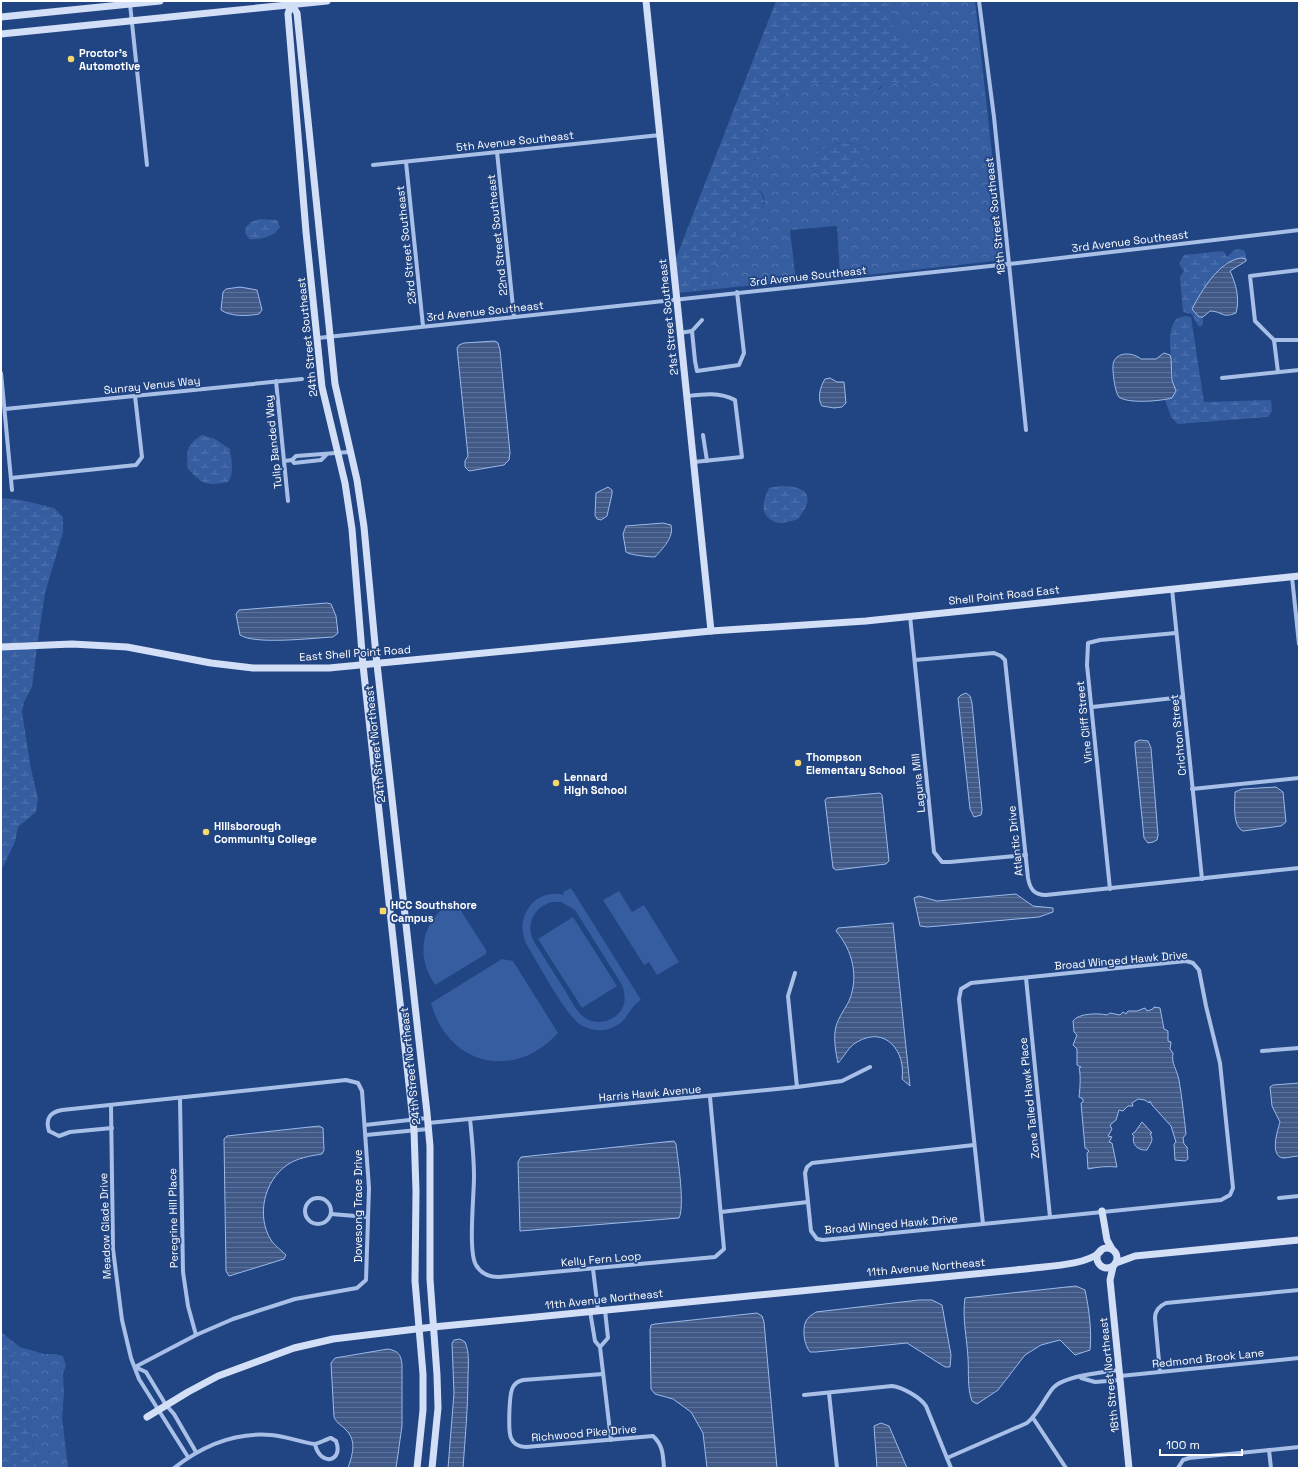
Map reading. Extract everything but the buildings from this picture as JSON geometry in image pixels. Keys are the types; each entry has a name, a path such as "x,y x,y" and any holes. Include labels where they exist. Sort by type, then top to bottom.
{"street":[{"path":"1,17 160,1"},
{"path":"1,34 292,3 327,1"},
{"name":"21st Street Southeast","path":"646,1 710,631"},
{"name":"18th Street Southeast","path":"980,1 994,117 1026,430"},
{"name":"24th Street Southeast","path":"292,3 297,13 335,384 356,480 364,527 377,664"},
{"name":"24th Street Southeast","path":"292,3 288,18 306,232 322,387 345,483 352,529 363,665"},
{"path":"130,4 147,165"},
{"name":"5th Avenue Southeast","path":"373,165 660,135"},
{"name":"22nd Street Southeast","path":"497,152 514,316"},
{"name":"23rd Street Southeast","path":"406,162 423,326"},
{"name":"3rd Avenue Southeast","path":"318,338 1009,264 1299,230"},
{"path":"1278,372 1274,340 1255,321 1250,276 1299,270"},
{"path":"692,331 694,361 697,371 739,365 744,353 737,292"},
{"path":"680,333 692,331 702,320"},
{"path":"1274,340 1299,340"},
{"path":"1222,378 1299,370"},
{"path":"1,373 12,490"},
{"name":"Sunray Venus Way","path":"5,409 302,379"},
{"name":"Tulip Banded Way","path":"276,381 288,501"},
{"path":"687,396 712,394 727,396 735,400 742,457 694,462"},
{"path":"11,478 136,465 142,457 135,396"},
{"path":"703,435 707,461"},
{"path":"284,461 292,460 294,463 321,460 326,455 350,452"},
{"path":"1295,576 1299,644"},
{"name":"Shell Point Road East","path":"710,631 910,616 1295,576"},
{"name":"Crichton Street","path":"1172,589 1202,879"},
{"name":"Laguna Mill","path":"910,616 934,852 942,862 1026,855"},
{"name":"East Shell Point Road","path":"1,647 51,643 127,647 211,663 253,668 306,669 377,664 710,631"},
{"name":"Vine Cliff Street","path":"1110,889 1087,656 1088,643 1100,640 1176,633"},
{"name":"Atlantic Drive","path":"915,660 994,653 1002,656 1005,660 1026,855 1030,887 1034,892 1040,895 1110,889 1299,868"},
{"name":"24th Street Northeast","path":"377,664 428,1123 430,1279 438,1408 432,1468"},
{"name":"24th Street Northeast","path":"363,665 414,1130 416,1191 415,1281 420,1328 423,1410 417,1468"},
{"path":"1092,707 1183,697"},
{"path":"1192,789 1299,778"},
{"name":"Broad Winged Hawk Drive","path":"974,1145 812,1163 807,1166 805,1172 811,1231 817,1239 823,1240 983,1224 1102,1211 1221,1200 1226,1198 1232,1192 1220,1063 1197,966 1186,962 1026,978 964,986 959,994 983,1224"},
{"path":"794,973 788,996 797,1087"},
{"name":"Zone Tailed Hawk Place","path":"1026,978 1050,1217"},
{"path":"1262,1051 1299,1048"},
{"name":"Harris Hawk Avenue","path":"428,1123 710,1097 842,1082 870,1067"},
{"name":"Dovesong Trace Drive","path":"112,1128 70,1132 59,1136 49,1131 47,1125 48,1120 54,1112 180,1098 352,1080 358,1083 362,1091 369,1188 368,1274 362,1285 357,1288 330,1292 280,1304 233,1319 196,1335 135,1367"},
{"name":"Kelly Fern Loop","path":"470,1119 474,1175 472,1251 475,1264 486,1275 499,1277 593,1269 715,1256 724,1249 710,1097"},
{"name":"Peregrine Hill Place","path":"180,1098 183,1272 188,1306 196,1335"},
{"name":"Meadow Glade Drive","path":"111,1106 114,1249 116,1278 122,1320 131,1358 139,1379 188,1457"},
{"path":"365,1125 413,1120 428,1123"},
{"path":"366,1134 414,1130 428,1123"},
{"path":"1279,1198 1299,1196"},
{"path":"319,1198 327,1202 331,1210 331,1214 326,1222 318,1225 310,1222 304,1211 311,1200 319,1198"},
{"path":"721,1212 808,1202"},
{"path":"1102,1211 1105,1233 1117,1257 1114,1265"},
{"path":"331,1214 368,1217"},
{"path":"1105,1233 1101,1251 1097,1258 1102,1266 1114,1265 1136,1256 1299,1240"},
{"path":"1101,1251 1113,1250 1136,1256"},
{"name":"11th Avenue Northeast","path":"147,1418 166,1405 218,1376 294,1348 333,1339 420,1328 1018,1270 1079,1262 1093,1257 1101,1251"},
{"name":"11th Avenue Northeast","path":"1079,1262 1102,1266"},
{"name":"18th Street Northeast","path":"1114,1265 1110,1280 1129,1468"},
{"name":"18th Street Northeast","path":"1102,1266 1110,1280"},
{"path":"593,1269 608,1338 600,1347"},
{"path":"1160,1372 1155,1318 1157,1310 1160,1306 1166,1303 1299,1290"},
{"path":"590,1311 595,1341 600,1347 611,1440"},
{"name":"Redmond Brook Lane","path":"947,1458 1020,1428 1033,1418 1058,1384 1065,1380 1102,1372 1120,1375 1299,1358"},
{"path":"135,1367 146,1372 166,1405 174,1414 196,1452"},
{"path":"1102,1372 1102,1382"},
{"name":"Richwood Pike Drive","path":"603,1374 519,1381 513,1386 511,1393 510,1435 515,1444 522,1447 653,1436 659,1442 662,1449 664,1468"},
{"name":"Redmond Brook Lane","path":"1081,1377 1095,1382 1102,1382 1120,1375"},
{"path":"804,1395 892,1386 899,1388 921,1401 926,1406 951,1468"},
{"path":"829,1393 836,1468"},
{"path":"1033,1418 1066,1468"},
{"path":"174,1468 196,1452 218,1442 253,1435 271,1435 316,1444 331,1438 336,1441 339,1448 338,1454 332,1459 326,1460 317,1452 316,1444"},
{"path":"1178,1468 1183,1460 1189,1458 1299,1447"},
{"path":"1269,1450 1271,1468"}],"green space":[{"path":"776,1 895,1 892,17 893,27 913,44 926,59 933,75 932,83 921,87 908,89 894,82 883,84 873,95 860,98 827,83 810,84 791,89 777,100 764,128 758,156 749,165 753,184 761,193 764,201 762,210 751,226 738,230 733,242 718,257 706,290 679,293 676,258"},
{"path":"895,1 975,1 1004,260 840,278 837,226 790,230 796,281 706,290 718,257 733,242 738,230 758,215 764,204 764,198 761,192 752,183 749,165 758,156 764,128 777,100 791,89 810,84 827,83 848,91 880,89 883,84 894,82 908,89 916,48 893,27 892,17","holes":["835,144 858,144 863,149 863,172 851,191 834,193 826,180 809,167 813,155"]},
{"path":"843,143 858,144 863,149 863,172 852,191 834,193 826,180 809,167 809,162 815,153 820,150 832,145"},
{"path":"259,219 277,220 280,227 274,233 266,237 249,239 245,233 246,227 251,222"},
{"path":"1240,249 1245,251 1246,259 1241,258 1224,264 1217,274 1199,317 1203,317 1203,324 1200,327 1192,314 1183,312 1180,277 1184,271 1179,264 1184,255 1223,251 1227,257 1234,250"},
{"path":"1185,316 1191,317 1204,402 1271,400 1272,411 1268,417 1178,424 1171,417 1165,400 1172,398 1173,389 1170,336 1172,326 1176,319"},
{"path":"202,435 215,439 230,449 232,470 228,482 215,484 206,483 188,469 188,449 193,442"},
{"path":"780,486 797,488 803,490 806,494 808,498 807,504 798,519 778,523 766,515 764,511 764,502 769,488"},
{"path":"1,498 21,500 54,508 63,517 63,532 45,593 38,641 1,644"},
{"path":"37,647 32,687 24,702 22,712 31,769 38,798 36,812 18,827 15,842 1,871 1,650"},
{"path":"571,888 641,1000 633,1007 623,1021 610,1029 589,1029 575,1020 553,989 528,947 524,937 524,917 528,908 543,896 553,894 564,895 563,892","holes":["551,902 561,902 575,910 622,985 625,996 623,1008 618,1014 606,1021 592,1021 581,1015 533,940 530,928 536,912"]},
{"path":"619,891 632,912 644,905 679,962 657,975 649,962 644,965 603,900"},
{"path":"454,900 486,950 486,954 435,985 428,973 425,961 423,949 425,938 428,927 435,917 443,908"},
{"path":"573,917 617,986 582,1008 538,939"},
{"path":"502,959 513,961 558,1033 541,1048 522,1057 503,1061 485,1060 467,1053 452,1041 440,1024 431,1003"},
{"path":"1,1332 20,1347 8,1364 11,1390 26,1418 39,1468 1,1468"},
{"path":"20,1347 44,1354 63,1356 66,1366 63,1373 64,1393 62,1417 68,1468 39,1468 26,1418 11,1390 8,1364"}],"shaded area":[{"path":"1241,258 1246,259 1246,261 1230,271 1237,292 1238,302 1236,313 1225,315 1210,311 1203,317 1199,317 1192,309 1206,285 1218,270 1233,260"},
{"path":"240,287 257,290 262,310 259,314 235,315 221,310 223,292 226,289"},
{"path":"495,341 498,343 500,350 510,453 509,460 504,465 469,471 465,467 465,461 468,456 457,348 459,345 464,343"},
{"path":"1164,353 1170,355 1171,358 1172,380 1176,391 1172,398 1153,401 1130,401 1119,397 1113,374 1113,364 1116,358 1123,354 1131,354 1141,359 1156,359"},
{"path":"830,378 837,382 844,382 846,403 842,407 834,408 822,406 820,403 819,396 822,386 825,379"},
{"path":"608,487 612,490 612,494 607,516 601,520 597,519 595,515 596,493"},
{"path":"663,523 671,525 672,530 667,542 655,557 635,555 626,552 623,534 626,526"},
{"path":"327,603 331,604 336,616 338,633 333,637 258,640 240,635 236,614 239,610"},
{"path":"966,693 970,696 972,703 982,810 981,815 974,817 970,809 958,698"},
{"path":"1140,740 1148,741 1151,748 1158,835 1157,840 1148,843 1144,838 1135,747 1135,742"},
{"path":"1276,787 1283,792 1286,822 1281,826 1243,831 1239,828 1235,814 1235,792 1242,789"},
{"path":"880,793 882,795 889,861 886,864 836,870 833,868 825,800 827,798"},
{"path":"1016,894 1033,906 1053,908 1053,912 1039,917 927,927 920,926 914,898 919,896 937,901"},
{"path":"893,923 910,1086 902,1079 901,1059 897,1051 892,1044 885,1039 877,1037 867,1038 857,1042 849,1049 838,1063 835,1048 836,1028 849,1001 854,983 853,964 847,947 836,931 838,928"},
{"path":"1154,1007 1160,1008 1164,1029 1168,1031 1168,1041 1171,1042 1170,1049 1173,1053 1173,1063 1179,1080 1186,1134 1183,1138 1184,1144 1187,1147 1188,1159 1185,1161 1175,1160 1174,1144 1176,1142 1171,1126 1150,1101 1149,1103 1145,1100 1138,1099 1132,1103 1133,1106 1128,1106 1123,1111 1119,1110 1116,1120 1110,1125 1112,1129 1108,1136 1112,1137 1109,1142 1112,1143 1117,1167 1088,1169 1087,1153 1089,1151 1085,1148 1081,1103 1083,1102 1083,1099 1079,1097 1079,1068 1081,1067 1077,1065 1077,1049 1073,1045 1077,1035 1074,1032 1073,1021 1079,1016 1084,1015 1107,1015 1110,1013 1120,1015 1123,1012 1126,1014 1128,1011 1137,1011 1145,1008 1147,1011 1153,1009"},
{"path":"1299,1083 1299,1156 1283,1158 1276,1153 1275,1148 1276,1136 1280,1122 1272,1106 1270,1087 1273,1085"},
{"path":"1142,1122 1152,1133 1150,1134 1152,1140 1147,1150 1138,1148 1134,1144 1134,1136 1132,1134"},
{"path":"319,1126 323,1128 324,1150 322,1154 299,1159 287,1165 273,1180 268,1189 265,1200 263,1210 266,1231 272,1242 286,1255 284,1259 229,1276 226,1271 224,1139 227,1136"},
{"path":"674,1141 676,1144 680,1182 681,1212 679,1218 520,1231 518,1162 521,1157"},
{"path":"1076,1286 1085,1290 1090,1320 1090,1350 1075,1355 1060,1340 1041,1345 1025,1355 998,1390 977,1404 972,1401 970,1396 964,1320 965,1298"},
{"path":"919,1300 932,1300 942,1305 951,1355 950,1367 945,1367 907,1343 816,1352 810,1352 806,1345 804,1332 805,1324 808,1318 816,1312"},
{"path":"757,1313 762,1316 764,1322 777,1468 707,1468 703,1433 691,1412 673,1399 655,1394 651,1389 651,1325"},
{"path":"460,1339 465,1342 468,1351 468,1401 463,1468 448,1468 454,1393 452,1343 454,1340"},
{"path":"388,1349 398,1354 401,1358 402,1365 402,1426 396,1468 348,1468 353,1444 350,1435 334,1417 331,1363 335,1358"},
{"path":"881,1423 889,1426 907,1468 877,1468 874,1426"}],"place":[{"name":"Proctor's Automotive","path":"71,59"},
{"name":"Thompson Elementary School","path":"798,763"},
{"name":"Lennard High School","path":"556,783"},
{"name":"Hillsborough Community College","path":"206,832"},
{"name":"HCC Southshore Campus","path":"383,911"}]}
